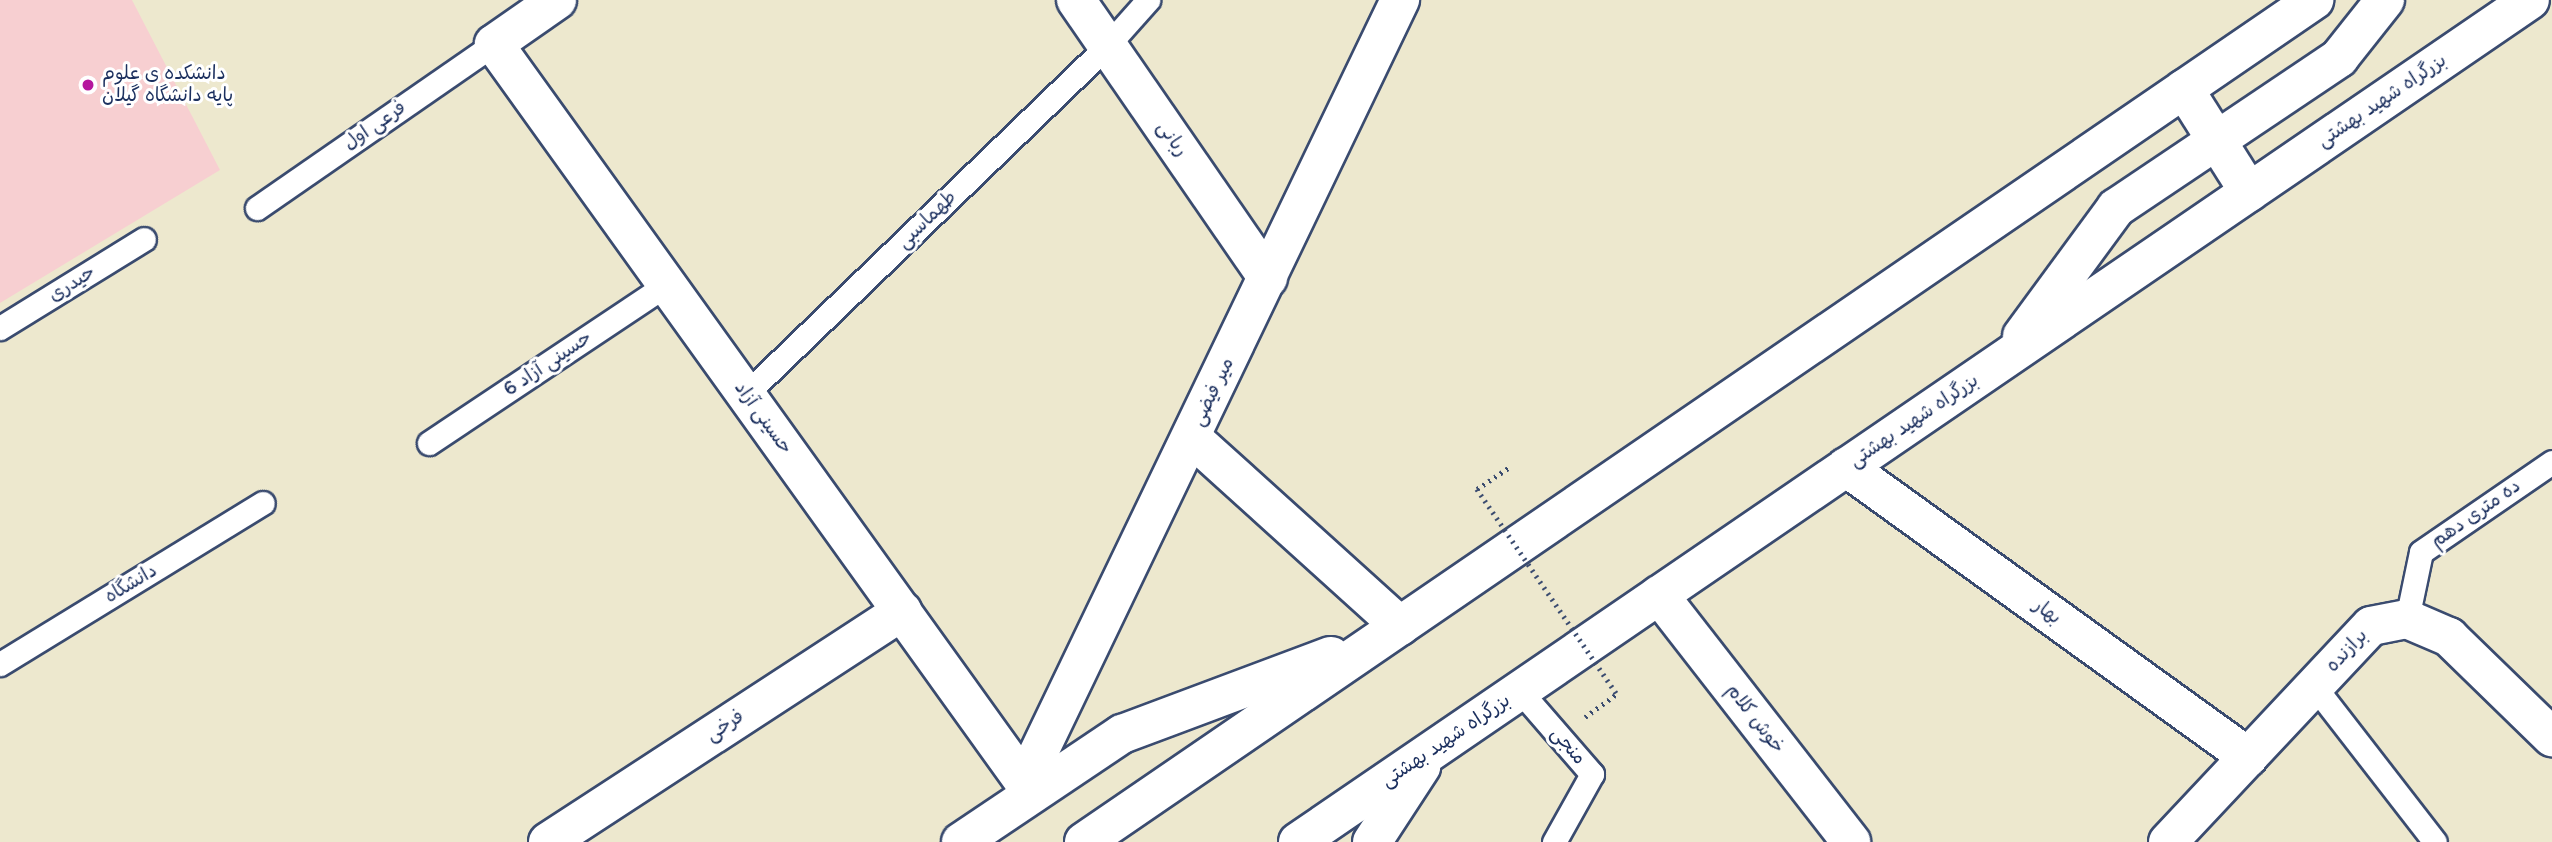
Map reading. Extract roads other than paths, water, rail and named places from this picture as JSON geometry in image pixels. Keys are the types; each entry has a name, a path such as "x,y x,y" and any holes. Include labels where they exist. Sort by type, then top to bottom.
{"main road":[{"path":"494,44 557,0"},
{"name":"ربانی","path":"1076,0 1268,278"},
{"name":"میر فیضی","path":"1028,788 1191,437 1400,0"},
{"path":"1084,842 2314,0"},
{"path":"2007,358 2116,208 2339,58 2385,0"},
{"name":"بزرگراه شهید بهشتی","path":"1298,842 2530,0"},
{"name":"حسینی آزاد","path":"494,44 1028,788"},
{"path":"2184,89 2249,192"},
{"path":"1191,437 1394,630"},
{"name":"بهار","path":"1846,467 2248,757"},
{"name":"خوش کلام","path":"1659,595 1852,842"},
{"name":"فرخی","path":"548,842 902,611"},
{"path":"2407,619 2449,637 2552,737"},
{"name":"برازنده","path":"2168,842 2371,626 2407,619"},
{"path":"961,842 1028,788 1122,734 1394,630"},
{"path":"1373,842 1431,751"}],"lane":[{"name":"طهماسبی","path":"746,394 1107,46 1148,0"},
{"name":"فرعی اول","path":"257,208 494,44"},
{"name":"حیدری","path":"0,328 144,239"},
{"name":"حسینی آزاد 6","path":"429,443 667,284"},
{"name":"ده متری دهم","path":"2407,619 2421,552 2552,462"},
{"name":"دانشگاه","path":"0,664 263,503"},
{"path":"2314,686 2435,842"},
{"name":"منجی","path":"1520,691 1592,774 1554,842"}],"place":[{"name":"دانشکده ی علوم پایه دانشگاه گیلان","path":"88,85"}]}
